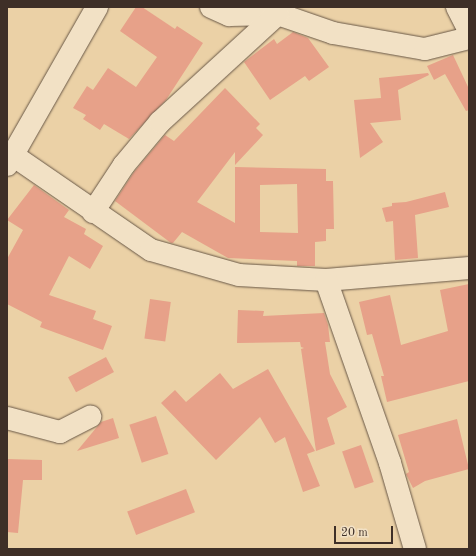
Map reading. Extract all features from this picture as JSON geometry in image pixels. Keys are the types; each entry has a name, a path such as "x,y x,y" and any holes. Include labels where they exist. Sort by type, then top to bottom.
{"street":[{"path":"96,7 10,160 151,250 239,275 326,280 469,268"},
{"path":"211,7 229,15 278,14 333,34 425,49 469,38"},
{"path":"457,7 469,31"},
{"path":"93,212 124,165 160,122 278,14"},
{"path":"326,280 390,463 415,549"},
{"path":"7,418 60,432 90,417"}],"building":[{"path":"136,7 142,7 175,29 177,26 203,43 166,100 129,139 104,124 100,130 83,119 86,115 73,108 87,86 93,90 108,68 136,87 157,57 120,31"},
{"path":"293,32 308,38 329,67 309,81 305,76 270,100 244,62 274,39 277,44"},
{"path":"453,55 469,89 469,110 466,111 445,74 434,80 427,66"},
{"path":"428,73 429,75 398,90 401,120 370,123 383,142 360,158 354,100 381,98 379,78"},
{"path":"225,88 260,124 256,128 263,135 235,165 235,152 197,202 235,223 235,167 326,169 326,181 333,181 334,229 326,229 326,241 315,242 315,266 297,266 297,261 228,258 182,232 173,243 171,243 115,201 134,172 165,135 174,141","holes":["297,184 298,233 260,232 260,185"]},
{"path":"34,185 69,210 64,217 86,229 84,234 103,246 90,269 69,256 49,295 96,311 93,319 112,326 103,350 40,327 42,322 7,304 7,259 23,230 7,220"},
{"path":"445,192 449,207 415,215 418,258 395,260 393,221 386,222 382,208 392,206 392,203 406,202"},
{"path":"469,284 469,381 387,402 381,376 384,376 372,334 367,335 359,302 390,295 401,345 448,331 440,290"},
{"path":"150,299 171,302 165,342 144,339"},
{"path":"238,310 264,311 263,316 324,313 328,325 330,342 325,342 330,374 347,407 327,418 335,444 316,451 301,349 304,348 301,347 300,342 237,343"},
{"path":"106,357 114,372 76,392 68,377"},
{"path":"268,369 315,451 307,454 320,486 303,492 285,437 275,443 260,417 216,460 161,403 175,390 186,402 220,373 233,389"},
{"path":"156,416 168,454 142,463 129,425"},
{"path":"113,418 119,438 77,451 101,422"},
{"path":"457,419 469,469 425,481 413,488 406,474 409,472 398,435"},
{"path":"361,445 374,482 355,488 342,452"},
{"path":"7,459 42,460 42,480 23,480 18,533 7,532"},
{"path":"186,489 195,512 136,535 127,512"}]}
